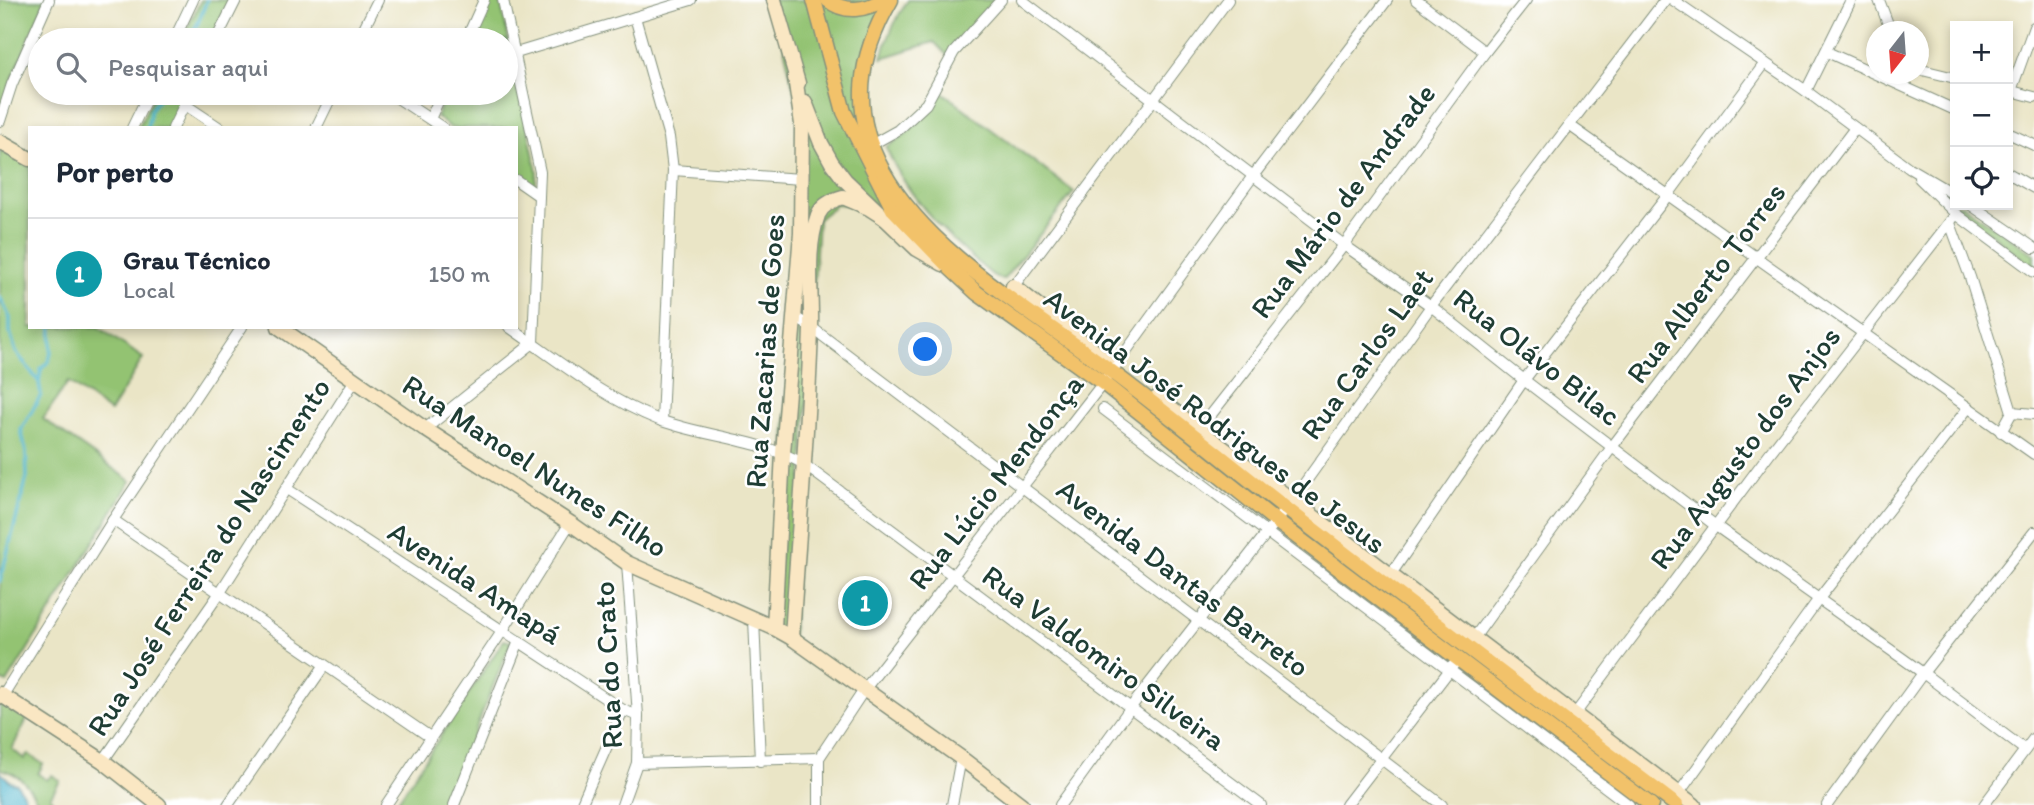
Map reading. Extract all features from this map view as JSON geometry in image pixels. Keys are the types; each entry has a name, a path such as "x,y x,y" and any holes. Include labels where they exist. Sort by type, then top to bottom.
{"main road":[{"name":"Avenida José Rodrigues de Jesus","path":"814,0 844,113 893,209 950,268 977,293 1110,373 1272,526 1458,659 1651,805"},
{"path":"828,0 845,9 855,10 883,0"},
{"name":"Avenida José Rodrigues de Jesus","path":"891,0 872,35 863,65 860,94 871,145 883,172 904,203 960,258 1010,290 1110,373 1290,504 1677,799"}],"street":[{"path":"37,28 50,0"},
{"path":"180,28 193,0"},
{"path":"222,28 236,0"},
{"path":"365,28 378,0"},
{"path":"471,28 484,0"},
{"path":"503,0 510,28"},
{"path":"518,52 691,0"},
{"path":"774,0 795,77 821,143 832,163 845,180 917,249 950,268"},
{"path":"871,145 898,130 926,104 954,52 1001,0"},
{"name":"Rua Olávo Bilac","path":"1022,0 1344,245 1431,306 1716,526 1923,673 2025,750"},
{"name":"Rua Lúcio Mendonça","path":"819,758 864,690 954,578 1110,373 1253,176 1387,0"},
{"path":"1416,0 1485,52"},
{"name":"Rua Mário de Andrade","path":"1199,430 1344,245 1526,0"},
{"name":"Rua Carlos Laet","path":"1060,805 1131,707 1290,504 1431,306 1665,0"},
{"path":"1673,0 1805,91 1909,168 1950,192"},
{"path":"1805,91 1851,0"},
{"path":"1879,0 1887,21"},
{"path":"1010,290 1223,2"},
{"path":"635,17 669,137 673,170 662,421"},
{"path":"2012,84 2034,27"},
{"path":"0,121 12,84 28,49"},
{"path":"1827,52 1866,67"},
{"path":"425,429 533,343 540,172 518,63"},
{"path":"1391,574 1524,380 1668,195 1765,63"},
{"path":"1929,72 1950,77"},
{"name":"Rua Zacarias de Goes","path":"775,628 783,453 801,233 803,124 795,77"},
{"path":"1906,84 1950,107"},
{"path":"2013,94 2034,97"},
{"path":"133,126 143,105"},
{"path":"174,126 184,105"},
{"path":"185,105 216,126"},
{"path":"317,126 327,105"},
{"path":"408,105 440,126"},
{"path":"430,119 436,105"},
{"path":"1569,125 2034,454"},
{"name":"Rua Alberto Torres","path":"1474,638 1612,447 1855,128"},
{"path":"2013,135 2034,145"},
{"path":"0,142 28,158"},
{"path":"1909,168 1956,214 2034,272"},
{"path":"673,170 802,179"},
{"path":"2013,176 2034,188"},
{"path":"518,181 539,196"},
{"name":"Rua Zacarias de Goes","path":"792,638 811,327 813,235 819,211 832,200 843,197 869,208 891,222"},
{"path":"1978,210 2034,248"},
{"name":"Rua Augusto dos Anjos","path":"1575,714 1956,214"},
{"path":"1950,223 1970,277 2012,412 2001,432"},
{"name":"Avenida Dantas Barreto","path":"793,316 1442,805"},
{"path":"159,805 103,761 2,694 113,520 241,329"},
{"name":"Rua Manoel Nunes Filho","path":"282,329 425,429 627,563 792,638 961,758 1021,805"},
{"name":"Rua Valdomiro Silveira","path":"512,329 607,393 662,421 783,453 802,463 1261,805"},
{"name":"Avenida José Rodrigues de Jesus","path":"1110,373 1199,430 1290,504 1391,574 1575,714 1677,799 1695,805"},
{"name":"Rua José Ferreira do Nascimento","path":"103,761 219,594 355,380"},
{"path":"1677,799 1818,600 1968,408"},
{"name":"Avenida José Rodrigues de Jesus","path":"1103,409 1272,526"},
{"path":"2012,412 2034,414"},
{"name":"Avenida Amapá","path":"287,489 623,709 638,716"},
{"path":"113,520 430,737"},
{"path":"386,805 503,630 570,523"},
{"path":"1272,526 1449,671 1629,805"},
{"path":"1827,805 1923,673 2034,531"},
{"name":"Rua do Crato","path":"622,805 637,763 638,716 627,563"},
{"path":"754,619 760,761"},
{"path":"454,805 519,640"},
{"path":"1346,805 1458,659"},
{"path":"228,805 324,666"},
{"path":"580,805 623,709"},
{"path":"1984,805 2034,738"},
{"path":"637,763 819,758 819,805"},
{"path":"952,805 961,758"}],"green space":[{"path":"0,0 45,0 33,28 28,28 28,41 0,109"},
{"path":"201,0 231,0 218,28 187,28"},
{"path":"488,0 500,0 506,28 475,28"},
{"path":"773,0 891,0 860,94 891,222 850,205 837,204 818,219 792,638 775,628 802,125"},
{"path":"908,0 997,0 948,56 934,42 882,58 892,28"},
{"path":"518,83 537,171 535,188 518,175 518,126 448,126 436,117 442,105 518,105"},
{"path":"941,91 1074,192 1004,279 996,278 947,235 907,185 886,147 917,123"},
{"path":"149,105 180,105 170,126 139,126"},
{"path":"0,151 11,152 28,162 28,329 101,329 143,358 110,412 68,382 43,419 131,481 7,683 0,680"},
{"path":"1961,210 1969,210 2034,254 2034,268"},
{"path":"504,640 511,642 445,805 395,805"},
{"path":"0,699 28,717 12,749 24,759 28,754 43,764 38,774 47,780 52,775 60,781 50,797 56,805 39,805 24,782 0,769"}],"water":[{"path":"0,772 17,784 25,797 25,805 1,805"}],"waterway":[{"path":"195,28 207,0"},
{"path":"147,126 154,105"},
{"path":"0,297 10,318 10,332 16,352 39,382"},
{"path":"0,581 27,477 26,451 21,430 41,395 41,369 49,361 52,329"}],"place":[{"name":"Grau Técnico","path":"865,603"}]}
